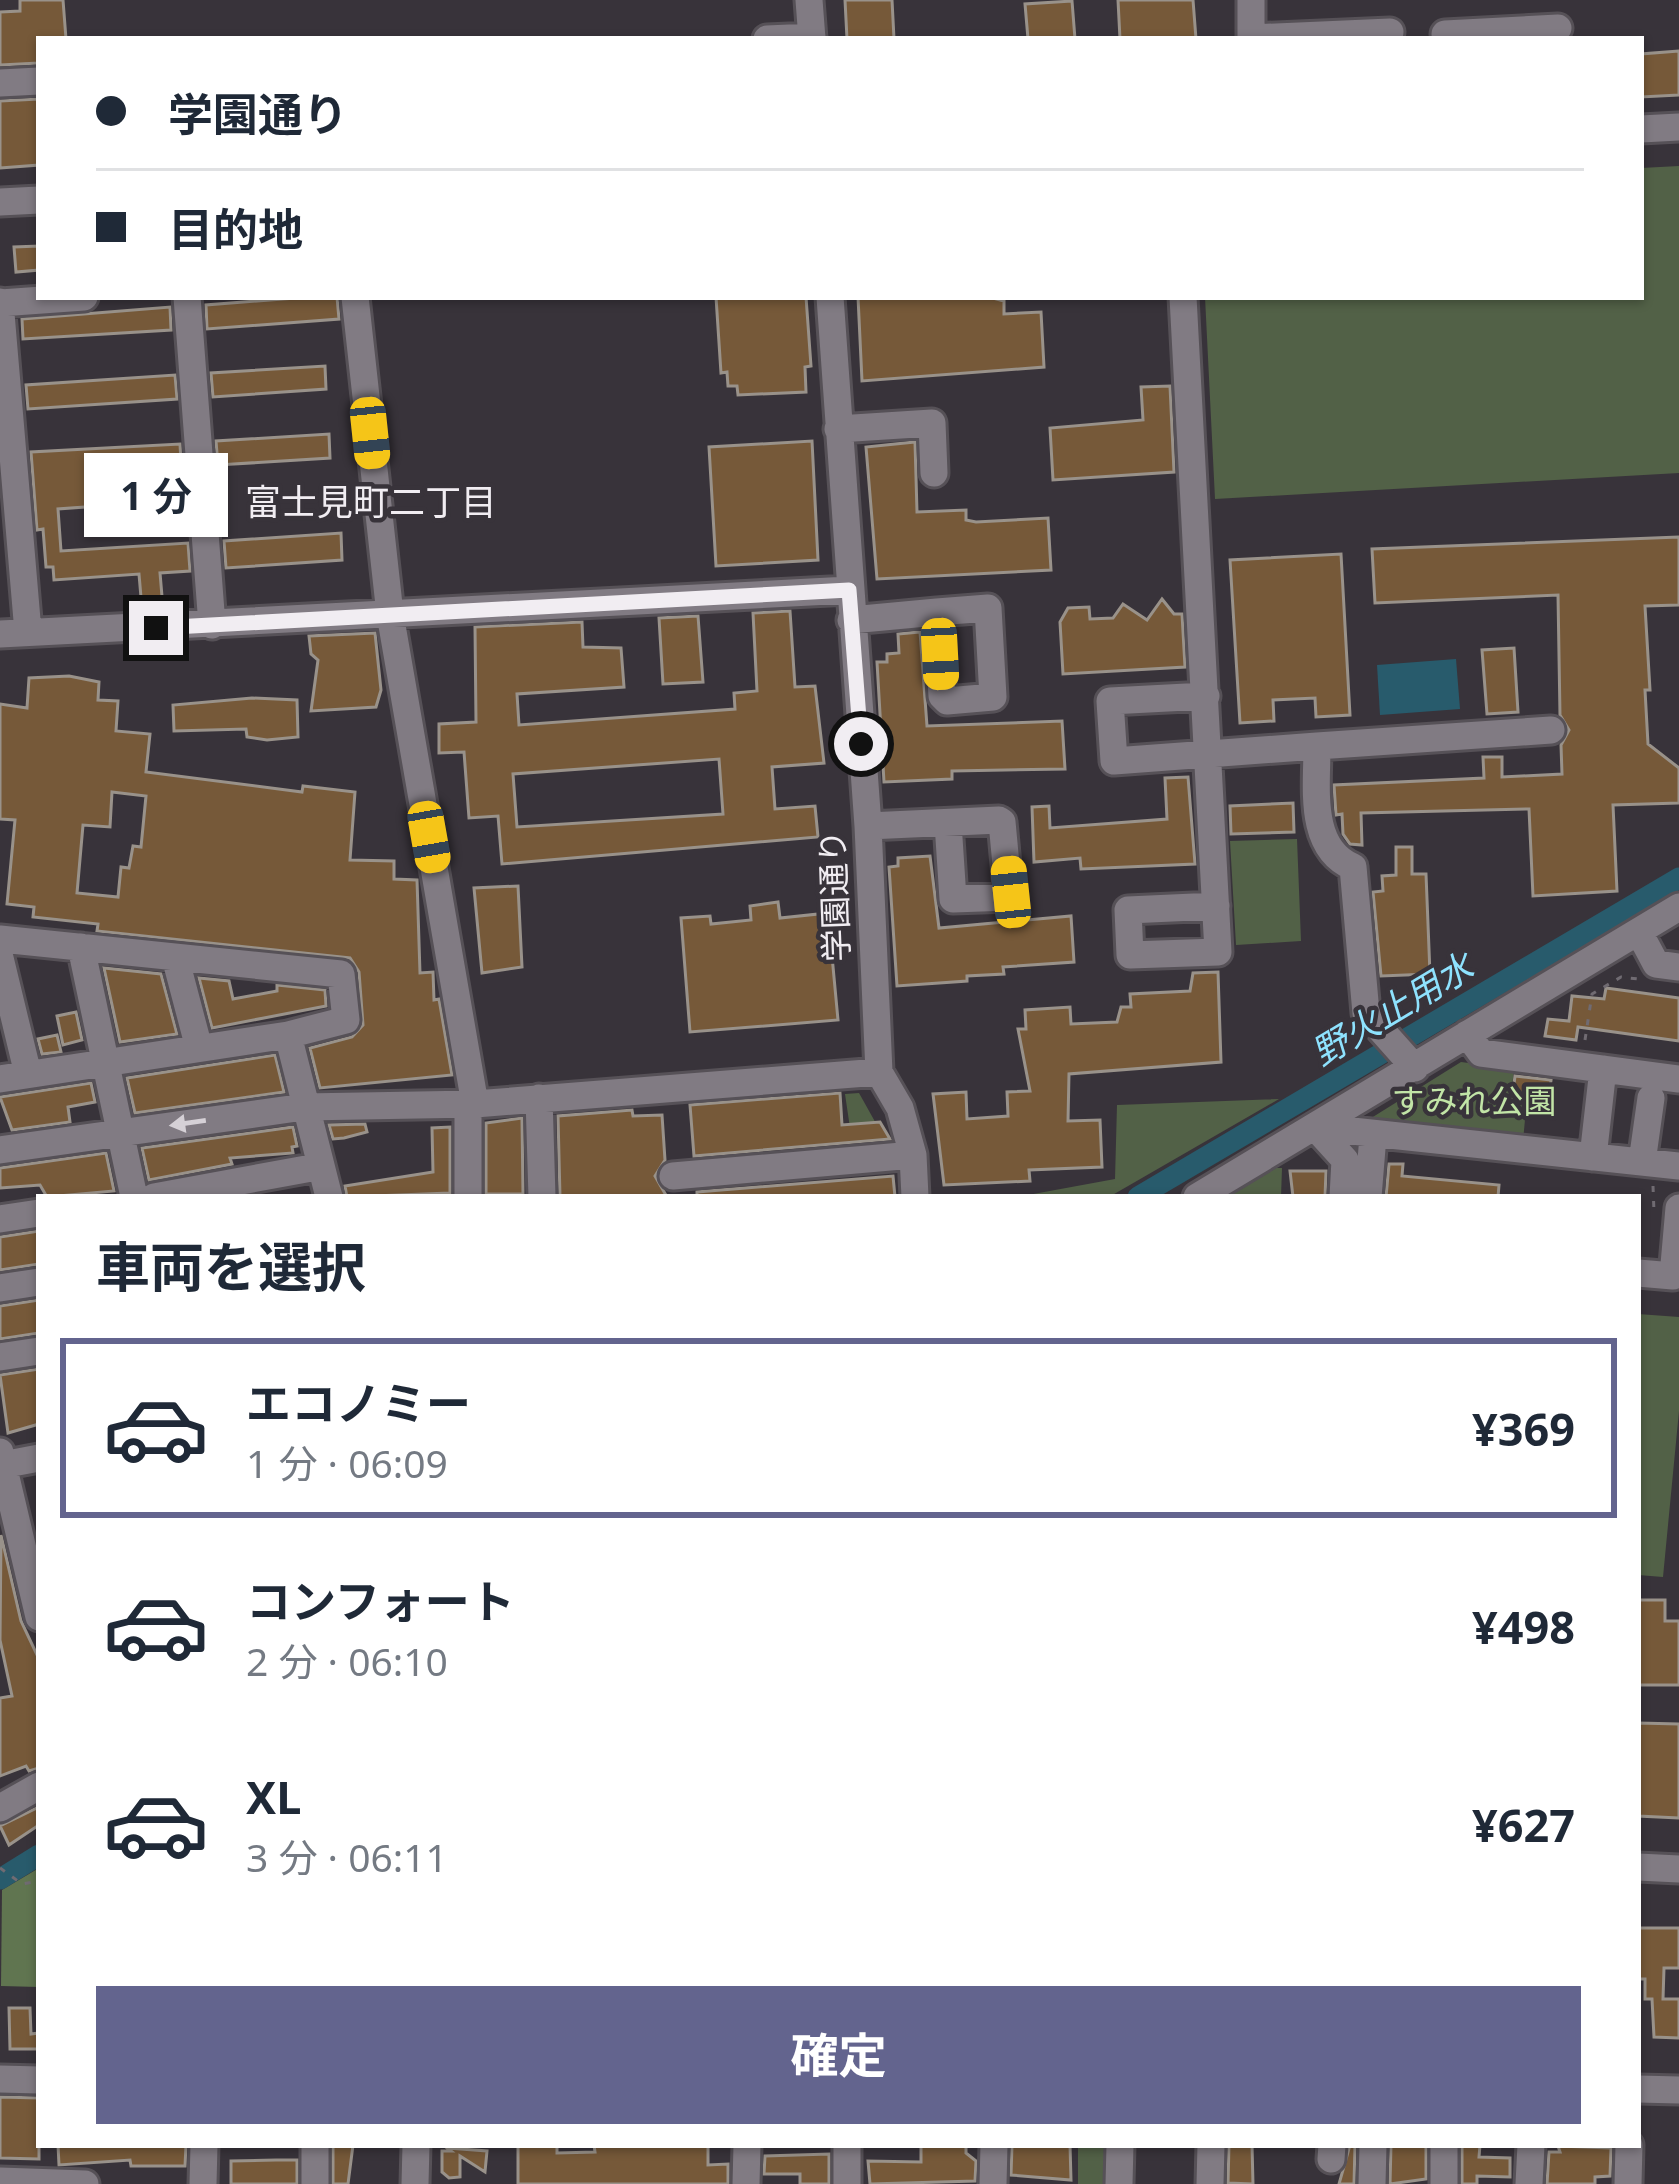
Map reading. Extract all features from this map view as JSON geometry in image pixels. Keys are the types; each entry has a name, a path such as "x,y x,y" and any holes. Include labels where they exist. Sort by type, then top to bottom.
{"street":[{"path":"809,0 812,36"},
{"path":"1251,0 1251,36"},
{"path":"1445,34 1558,22"},
{"path":"1297,36 1390,32"},
{"path":"0,83 36,81"},
{"path":"1644,129 1679,127"},
{"path":"0,202 36,200"},
{"path":"36,300 0,302 14,633 849,590"},
{"path":"187,300 212,625"},
{"path":"355,300 390,614 472,1104 468,1194"},
{"name":"学園通り","path":"830,300 868,826 879,1072 900,1108 913,1155 915,1194"},
{"path":"1183,300 1219,952 1130,955 1128,910 1216,906"},
{"path":"838,429 932,423 934,472"},
{"path":"851,620 937,612"},
{"path":"1206,696 1110,701 1114,761 1551,730"},
{"path":"1317,746 1323,838 1336,860 1353,867 1366,1013 1414,1068"},
{"path":"868,826 949,823"},
{"path":"1202,1194 1679,907"},
{"path":"1639,932 1656,964 1671,966"},
{"path":"0,939 341,974 346,1020 288,1035 14,1076 0,958"},
{"path":"81,947 133,1194"},
{"path":"175,957 199,1048"},
{"path":"1467,1034 1480,1052 1679,1079"},
{"path":"288,1035 317,1167 328,1194"},
{"path":"1593,1157 1603,1069"},
{"path":"0,1150 304,1107 472,1104 879,1072"},
{"path":"539,1098 542,1194"},
{"path":"1315,1127 1659,1164 1651,1098"},
{"path":"1315,1127 1345,1160 1343,1194"},
{"path":"1367,1194 1373,1136"},
{"path":"673,1176 913,1155"},
{"path":"170,1194 317,1167"},
{"path":"1641,1273 1673,1276 1679,1208"},
{"path":"0,1219 36,1214"},
{"path":"0,1288 36,1282"},
{"path":"0,1357 36,1351"},
{"path":"36,1458 1,1459 27,1512 36,1591"},
{"path":"0,1808 36,1788"},
{"path":"1641,1867 1679,1869"},
{"path":"0,2079 36,2080"},
{"path":"1641,2089 1679,2090"},
{"path":"203,2184 205,2148"},
{"path":"315,2148 315,2184"},
{"path":"415,2184 416,2148"},
{"path":"746,2184 747,2148"},
{"path":"847,2148 847,2184"},
{"path":"993,2184 994,2148"},
{"path":"1119,2184 1120,2148"},
{"path":"1210,2148 1210,2184"},
{"path":"1372,2184 1373,2148"},
{"path":"1444,2148 1444,2184"},
{"path":"1528,2184 1531,2148"},
{"path":"1628,2184 1630,2148"},
{"path":"0,2181 85,2184"}],"path":[{"path":"1585,1042 1592,994 1621,977 1660,982 1671,966"},
{"path":"1652,1233 1659,1164"},
{"path":"0,1868 22,1884 36,1882"}],"green space":[{"path":"1679,166 1679,473 1215,499 1205,300 1644,300 1644,168"},
{"path":"1297,839 1301,941 1236,945 1230,841"},
{"name":"すみれ公園","path":"1461,1062 1514,1069 1511,1096 1527,1098 1523,1141 1360,1125"},
{"path":"859,1093 878,1127 850,1128 845,1094"},
{"path":"1279,1099 1114,1194 1033,1194 1115,1179 1117,1105"},
{"path":"1276,1168 1282,1168 1281,1194 1233,1194"},
{"path":"1641,1314 1679,1317 1679,1411 1663,1577 1641,1575"},
{"path":"36,1870 36,1987 1,1986 2,1890"},
{"path":"1078,2148 1114,2148 1113,2184 1078,2184"}],"water":[{"path":"1456,659 1460,709 1380,715 1377,665"}],"building":[{"path":"20,0 63,0 66,36 36,36 36,63 0,65 0,12 20,11"},
{"path":"845,0 892,0 894,36 847,36"},
{"path":"1118,0 1193,0 1196,36 1120,36"},
{"path":"1072,1 1075,36 1028,36 1025,4"},
{"path":"1679,51 1679,95 1644,97 1644,54"},
{"path":"36,99 36,165 0,168 0,101"},
{"path":"36,246 36,270 16,272 14,247"},
{"path":"337,300 339,319 207,329 206,305"},
{"path":"716,300 806,300 811,366 805,367 806,392 738,395 737,386 728,386 727,372 721,373"},
{"path":"858,300 1000,300 1004,314 1041,312 1044,367 862,381"},
{"path":"170,307 171,330 23,339 22,319"},
{"path":"325,366 326,389 213,397 211,373"},
{"path":"175,375 177,399 28,409 26,385"},
{"path":"1170,386 1174,472 1053,480 1050,428 1143,420 1141,387"},
{"path":"329,434 330,458 218,465 216,441"},
{"path":"812,441 818,560 716,566 709,447"},
{"path":"915,442 917,512 966,510 966,520 976,522 1048,518 1051,570 877,579 866,447"},
{"path":"180,444 183,500 58,509 61,551 188,543 190,571 160,573 163,608 142,609 139,574 54,580 53,567 46,567 43,529 37,530 31,452"},
{"path":"341,533 342,560 226,568 224,541"},
{"path":"1679,537 1679,605 1645,606 1650,690 1645,690 1648,744 1679,768 1679,803 1613,805 1617,891 1533,896 1529,809 1361,813 1362,845 1350,844 1343,834 1342,814 1336,815 1334,785 1484,778 1483,757 1502,757 1502,777 1562,774 1561,745 1569,730 1560,715 1558,595 1375,603 1372,549"},
{"path":"1341,554 1350,715 1316,717 1315,698 1273,700 1274,721 1240,723 1230,560"},
{"path":"1162,599 1174,614 1182,614 1185,667 1063,674 1060,622 1068,608 1089,607 1090,619 1113,618 1123,604 1147,620"},
{"path":"790,611 795,687 815,686 824,763 772,767 775,809 815,806 818,837 502,864 498,816 469,818 464,752 439,753 439,724 476,722 475,627 582,622 583,647 621,648 624,687 517,694 519,725 735,709 734,693 757,691 753,613","holes":["719,759 723,814 517,827 513,774"]},
{"path":"698,616 703,682 663,684 659,618"},
{"path":"920,632 927,726 1062,721 1065,769 952,771 952,779 884,782 877,662 887,662 887,654 899,653 898,634"},
{"path":"375,633 381,690 376,707 311,711 318,660 311,654 309,636"},
{"path":"1514,648 1518,712 1487,714 1482,650"},
{"path":"69,676 99,682 98,700 118,701 116,731 150,734 146,772 302,792 303,786 355,792 350,860 394,861 394,879 417,880 420,973 433,972 434,1000 439,999 452,1075 320,1088 310,1048 352,1037 363,1025 359,972 350,958 97,931 98,924 33,917 34,907 7,904 15,820 0,819 0,704 27,708 29,678","holes":["112,792 146,796 141,847 133,846 129,868 121,867 118,897 77,893 83,825 110,827"]},
{"path":"252,698 297,700 298,737 247,737 246,729 174,731 173,705"},
{"path":"1188,777 1195,864 1081,869 1080,858 1034,862 1032,807 1049,806 1050,828 1167,819 1165,778"},
{"path":"1293,803 1294,832 1231,834 1230,806"},
{"path":"1396,847 1412,847 1412,874 1426,874 1430,974 1381,976 1373,892 1383,891 1382,876 1396,875"},
{"path":"930,856 939,928 1071,916 1074,962 1003,967 1004,974 967,976 967,981 897,986 889,867 898,866 898,858"},
{"path":"518,886 522,967 482,973 474,888"},
{"path":"778,902 780,918 828,913 838,1020 690,1032 681,918 710,916 711,924 751,920 750,906"},
{"path":"104,968 161,974 177,1034 120,1042"},
{"path":"1218,972 1221,1062 1069,1074 1068,1121 1100,1120 1102,1167 1029,1170 1030,1181 944,1185 933,1094 966,1092 967,1119 1008,1116 1007,1092 1030,1091 1018,1029 1026,1029 1025,1010 1070,1007 1071,1024 1117,1022 1121,1007 1131,1007 1130,994 1190,991 1193,973"},
{"path":"199,978 229,981 233,999 277,991 277,985 325,990 326,1006 212,1028"},
{"path":"1606,988 1679,998 1679,1041 1578,1027 1576,1040 1545,1036 1548,1019 1569,1021 1572,996 1604,999"},
{"path":"76,1012 82,1040 63,1045 57,1016"},
{"path":"57,1035 61,1052 42,1054 38,1039"},
{"path":"275,1055 284,1092 135,1113 127,1078"},
{"path":"1515,1076 1551,1080 1549,1097 1513,1092"},
{"path":"91,1083 95,1102 68,1107 70,1122 12,1130 0,1097"},
{"path":"840,1093 842,1125 880,1122 890,1139 694,1156 690,1105"},
{"path":"632,1110 633,1116 662,1115 665,1160 655,1176 665,1194 560,1194 558,1116"},
{"path":"522,1118 523,1194 486,1194 486,1123"},
{"path":"365,1124 367,1132 333,1139 329,1125"},
{"path":"293,1127 297,1146 292,1147 293,1153 230,1158 232,1164 149,1180 142,1148"},
{"path":"450,1127 450,1193 346,1194 345,1186 433,1172 432,1128"},
{"path":"106,1153 114,1191 45,1194 40,1185 0,1188 0,1168"},
{"path":"1389,1164 1403,1164 1402,1176 1499,1185 1498,1194 1386,1194"},
{"path":"1290,1171 1326,1171 1325,1194 1293,1194"},
{"path":"893,1176 895,1194 697,1194"},
{"path":"36,1231 36,1264 0,1270 0,1237"},
{"path":"36,1300 36,1333 0,1339 0,1306"},
{"path":"36,1369 36,1425 8,1433 0,1375"},
{"path":"1,1535 21,1621 36,1653 36,1769 29,1771 26,1766 0,1776 0,1698 12,1696 0,1640"},
{"path":"1641,1600 1665,1600 1665,1621 1679,1621 1679,1685 1641,1685"},
{"path":"1641,1723 1679,1724 1679,1818 1641,1816"},
{"path":"36,1808 36,1827 9,1845 0,1826"},
{"path":"1641,1928 1679,1928 1679,1968 1664,1968 1663,1999 1679,1999 1679,2038 1654,2037 1652,1999 1645,1999 1645,1979 1641,1979"},
{"path":"9,2008 30,2008 36,2049 10,2049"},
{"path":"0,2097 36,2098 39,2159 0,2158"},
{"path":"58,2148 186,2148 185,2166 131,2166 130,2160 59,2165"},
{"path":"333,2148 353,2148 348,2184 333,2184"},
{"path":"447,2148 487,2151 485,2172 460,2156 460,2177 449,2178 442,2172 442,2151 451,2151"},
{"path":"518,2148 557,2148 557,2153 595,2152 594,2148 708,2148 708,2165 728,2164 728,2184 518,2184"},
{"path":"921,2148 966,2148 976,2161 975,2181 870,2184 868,2161 921,2162"},
{"path":"1012,2148 1070,2148 1071,2180 1011,2175"},
{"path":"1229,2148 1252,2148 1253,2184 1228,2183"},
{"path":"1349,2148 1355,2148 1354,2184 1339,2184"},
{"path":"1391,2148 1426,2148 1426,2179 1390,2184"},
{"path":"1462,2148 1480,2148 1479,2157 1510,2158 1510,2177 1477,2176 1477,2184 1462,2184"},
{"path":"1559,2148 1611,2148 1610,2176 1595,2177 1595,2184 1547,2184 1549,2152 1560,2152"},
{"path":"829,2154 829,2184 800,2184 800,2174 764,2174 765,2156"},
{"path":"297,2160 297,2184 231,2184 231,2161"}],"waterway":[{"name":"野火止用水","path":"1143,1194 1679,878"},
{"name":"野火止用水","path":"0,1879 36,1857"}],"district":[{"name":"富士見町二丁目","path":"371,501"}],"route":[{"path":"156,628 849,590 861,744"}]}
